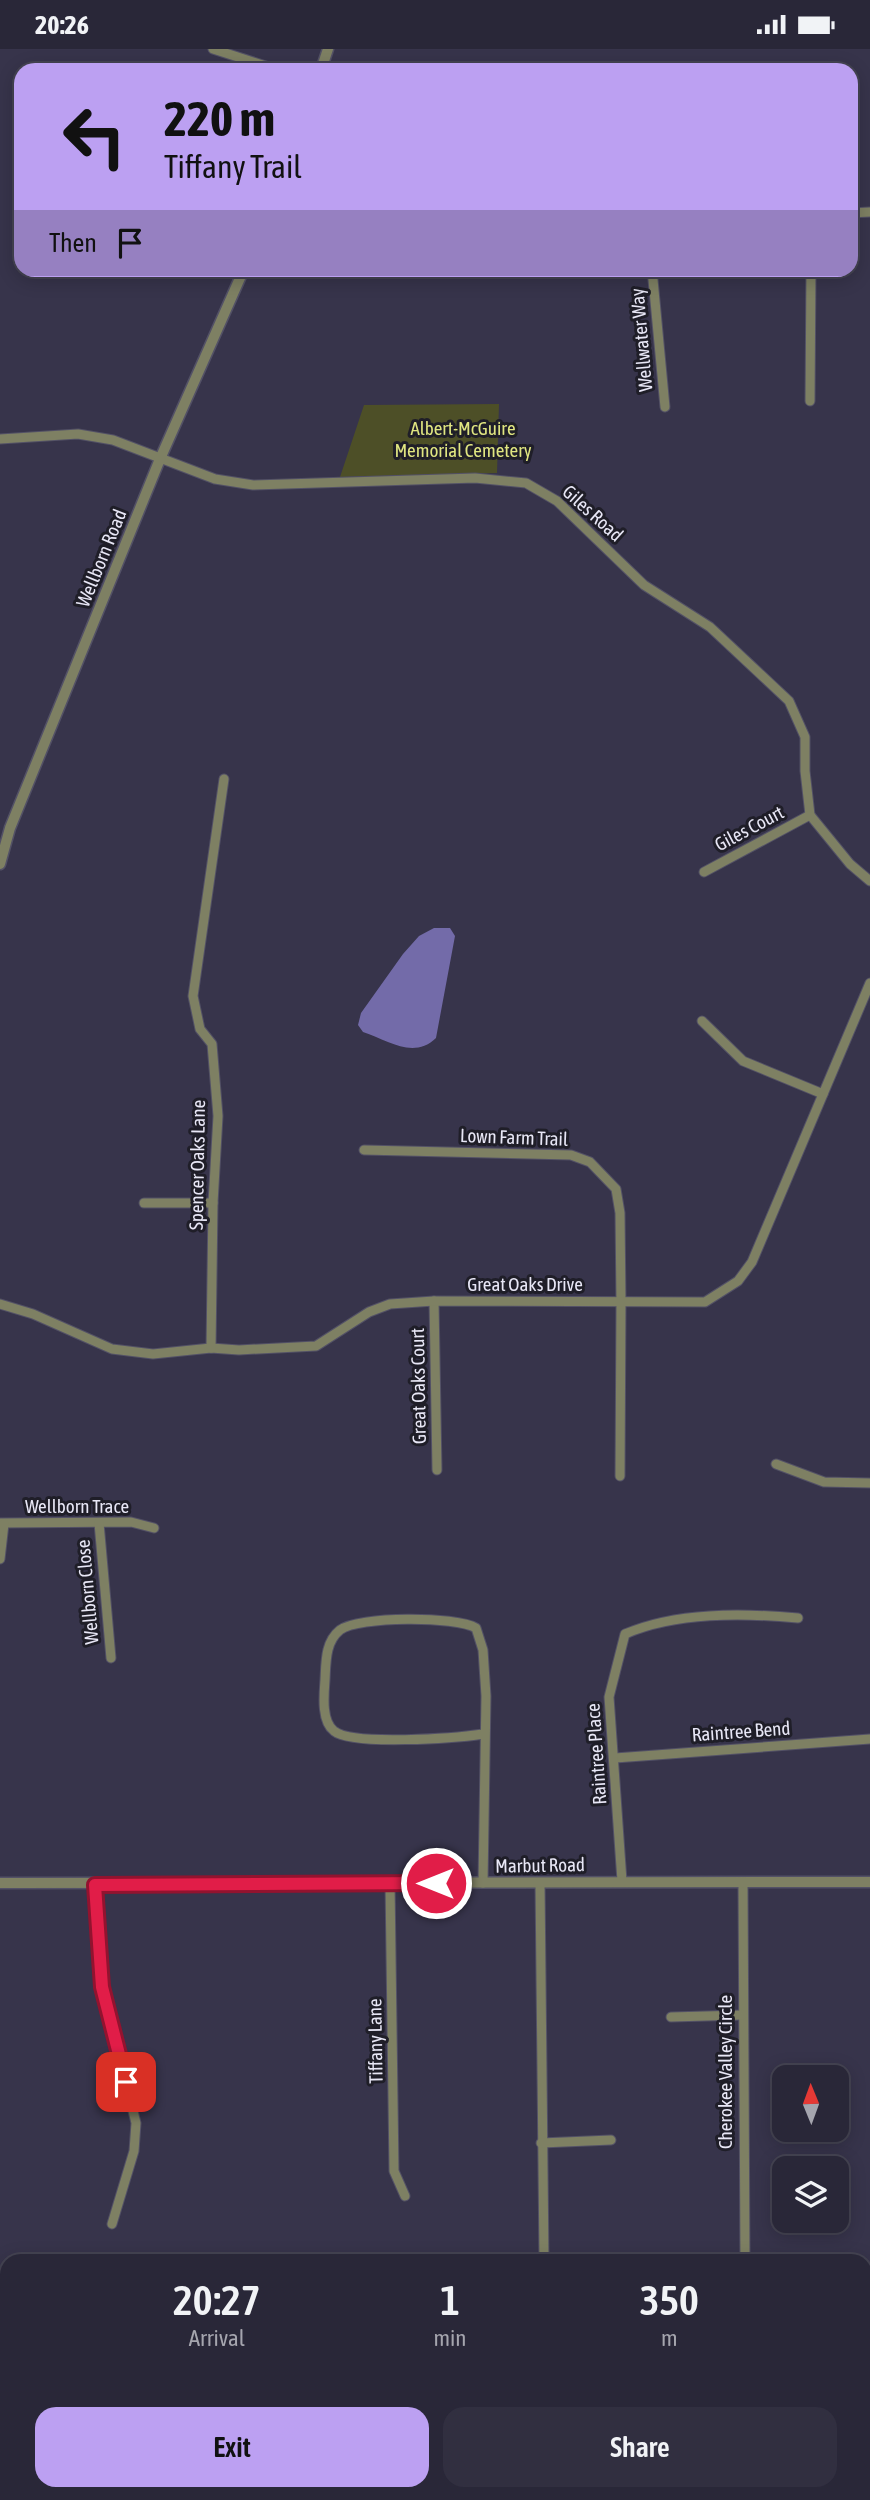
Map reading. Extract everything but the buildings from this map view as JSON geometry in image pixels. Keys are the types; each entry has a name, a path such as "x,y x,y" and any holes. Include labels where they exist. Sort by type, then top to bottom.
{"street":[{"path":"213,49 256,63"},
{"name":"Wellborn Road","path":"0,863 10,828 160,459 240,277"},
{"name":"Wellwater Way","path":"653,277 665,407"},
{"path":"810,401 811,277"},
{"name":"Giles Road","path":"0,439 78,434 113,440 215,479 253,485 475,478 502,479 536,489 557,501 644,585 710,627 789,701 805,737 805,771 810,815"},
{"name":"Spencer Oaks Lane","path":"211,1348 213,1203 218,1116 212,1044 200,1029 193,996 224,779"},
{"path":"810,815 850,863 870,881"},
{"name":"Giles Court","path":"704,871 810,815"},
{"name":"Great Oaks Drive","path":"0,1304 33,1314 112,1349 153,1354 211,1348 239,1350 316,1346 380,1308 434,1301 705,1302 738,1280 752,1262 870,983"},
{"path":"702,1021 743,1061 823,1094"},
{"name":"Lown Farm Trail","path":"364,1150 571,1155 590,1163 616,1189 621,1302 621,1476"},
{"path":"145,1203 213,1203"},
{"name":"Great Oaks Court","path":"434,1301 437,1470"},
{"path":"776,1464 824,1482 870,1483"},
{"name":"Wellborn Trace","path":"2,1523 131,1522 154,1528"},
{"path":"0,1559 2,1523"},
{"name":"Wellborn Close","path":"99,1523 111,1658"},
{"name":"Raintree Place","path":"622,1881 609,1697 625,1634 647,1625 681,1619 767,1615 798,1618"},
{"path":"483,1734 451,1739 358,1738 334,1732 327,1722 324,1689 327,1650 333,1637 342,1628 356,1622 453,1621 476,1628 483,1650 486,1696 483,1734 483,1883"},
{"name":"Raintree Bend","path":"615,1758 870,1739"},
{"name":"Cherokee Valley Circle","path":"743,1882 745,2254"},
{"name":"Marbut Road","path":"0,1883 95,1885 870,1882"},
{"name":"Tiffany Lane","path":"390,1883 394,2171 405,2196"},
{"path":"540,1883 544,2254"},
{"path":"95,1885 102,1987 136,2123 134,2151 112,2224"},
{"path":"671,2017 742,2015"},
{"path":"541,2143 611,2140"}],"green space":[{"name":"Albert-McGuire Memorial Cemetery","path":"499,404 497,473 340,477 364,405"}],"shaded area":[{"path":"434,928 450,928 455,936 436,1038 427,1044 409,1048 363,1032 358,1025 361,1013 403,954 419,936"}],"route":[{"path":"126,2082 102,1987 95,1885 436,1883"}]}
